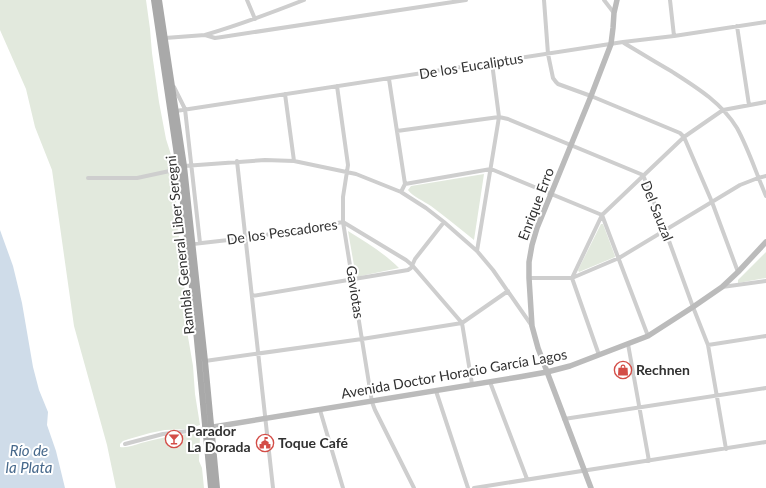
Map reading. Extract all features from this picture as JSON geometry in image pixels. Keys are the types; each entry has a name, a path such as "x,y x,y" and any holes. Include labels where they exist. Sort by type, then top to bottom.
{"main road":[{"name":"Rambla General Liber Seregni","path":"154,0 193,244 205,361 211,488"},
{"name":"Rambla General Liber Seregni","path":"159,0 176,111 188,253 208,428 217,488"}],"street":[{"path":"247,0 255,19"},
{"path":"165,38 205,35 255,19 304,0"},
{"path":"428,0 432,5"},
{"path":"205,35 215,38 222,38 466,0"},
{"path":"544,0 548,54 553,78 558,84 591,96 684,136 712,202 738,272"},
{"path":"604,0 614,13"},
{"name":"Enrique Erro","path":"591,488 564,419 532,326 528,278 532,245 537,228 572,145 611,44 614,13 617,0"},
{"path":"670,0 674,36"},
{"name":"De los Eucaliptus","path":"176,111 624,42 766,22"},
{"path":"737,26 749,105"},
{"path":"624,42 695,86 723,110 736,128 748,149 766,196"},
{"path":"477,251 499,117 492,63"},
{"path":"389,79 405,184 401,192"},
{"path":"172,84 185,109 200,243"},
{"name":"Gaviotas","path":"337,86 348,165 343,197 344,222 372,402 414,488"},
{"path":"285,94 294,161"},
{"path":"599,355 572,278 602,215 684,136 723,110 766,102"},
{"name":"Del Sauzal","path":"397,131 499,117 508,119 643,175 708,345 726,449"},
{"path":"88,178 137,178 192,165 265,160 294,161 356,174 401,192 444,222 477,251 493,270 532,326"},
{"path":"237,161 273,488"},
{"path":"405,184 491,169 602,215 648,336"},
{"path":"528,278 572,278 619,258 740,185 766,176"},
{"name":"De los Pescadores","path":"193,244 246,238 344,222 412,265 462,323"},
{"path":"252,296 408,270 444,222"},
{"name":"Avenida Doctor Horacio García Lagos","path":"208,428 490,382 547,372 570,366 648,336 693,308 722,287 766,242"},
{"path":"722,287 766,282"},
{"path":"205,361 362,339 462,323 508,291"},
{"path":"462,323 472,384"},
{"path":"708,345 766,336"},
{"path":"628,344 649,461"},
{"path":"490,382 527,479"},
{"path":"564,419 766,388"},
{"path":"436,391 468,488"},
{"path":"320,410 343,488"},
{"path":"125,444 162,434 208,428"},
{"path":"474,488 766,442"}],"shaded area":[{"path":"0,0 146,0 159,102 166,139 172,158 178,232 181,247 181,272 186,302 187,331 200,425 188,429 165,430 150,433 123,441 120,444 120,447 128,447 180,435 200,435 199,461 202,468 204,488 116,488 107,445 74,326 52,170 35,127 26,89 0,30"},
{"path":"484,174 474,240 437,210 416,197 408,190 411,186"},
{"path":"601,224 603,224 615,257 579,272 578,270"},
{"path":"348,231 381,253 399,268 356,277"},
{"path":"766,252 766,278 738,283 738,280"}],"water":[{"name":"Río de la Plata","path":"0,230 13,266 22,303 33,367 39,390 48,412 47,425 56,451 65,488 0,488"}],"place":[{"name":"Rechnen","path":"623,370"},
{"name":"Parador La Dorada","path":"174,439"},
{"name":"Toque Café","path":"265,443"}]}
